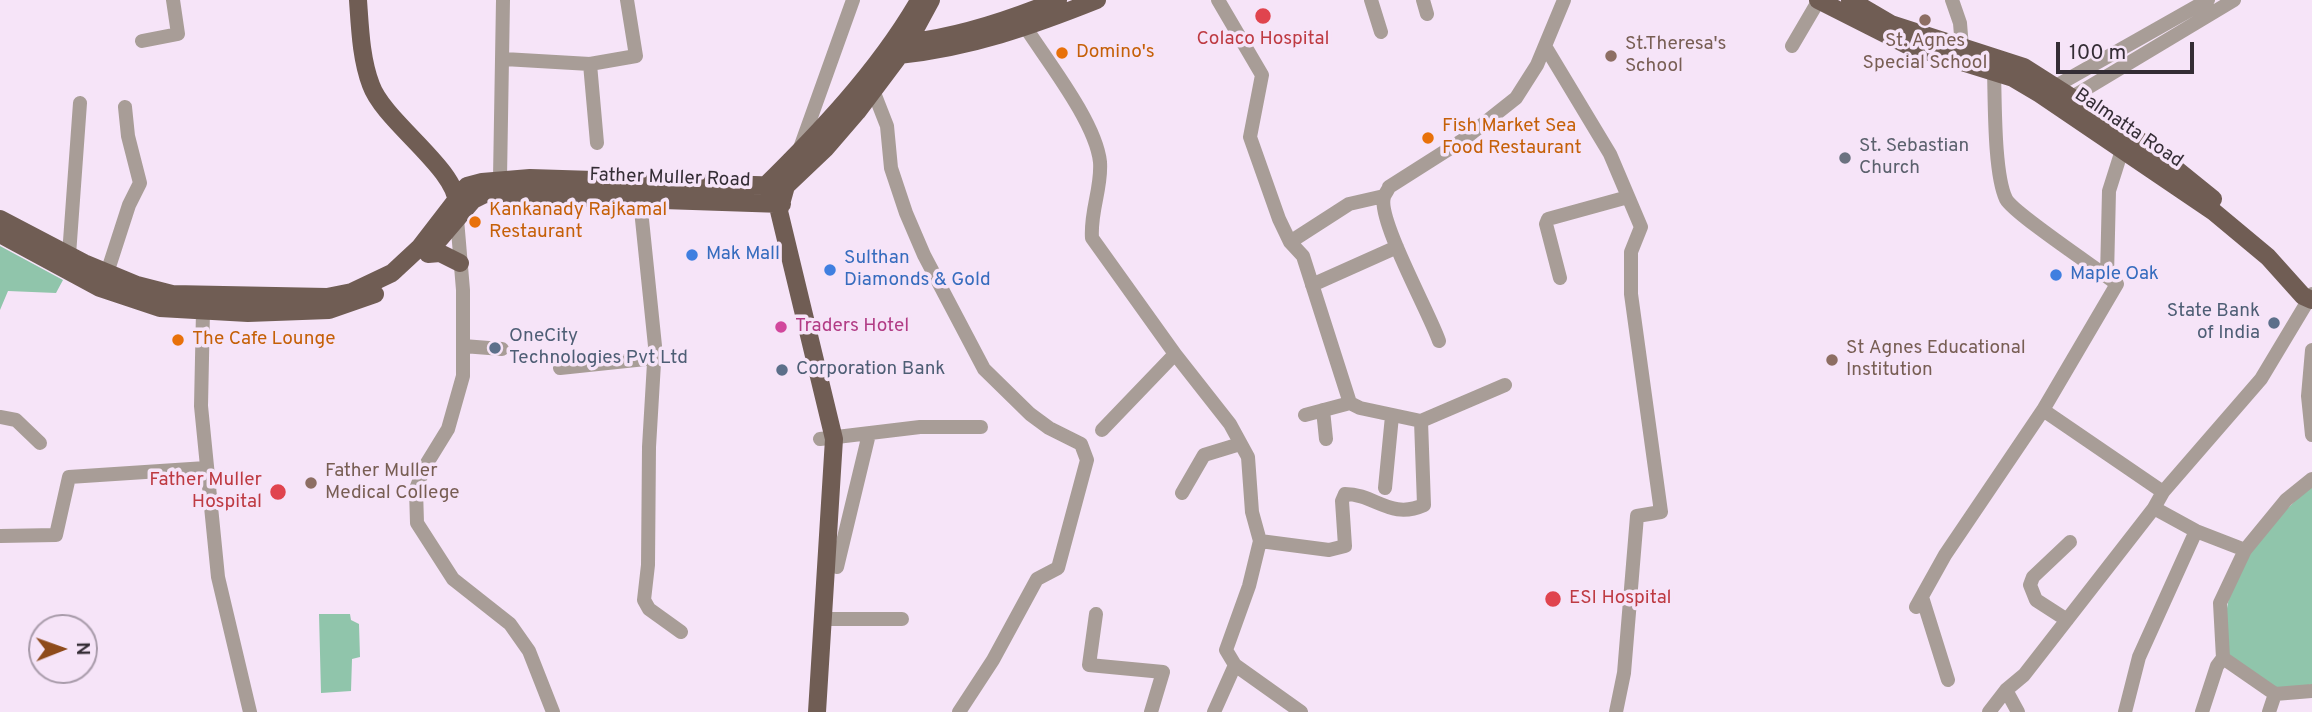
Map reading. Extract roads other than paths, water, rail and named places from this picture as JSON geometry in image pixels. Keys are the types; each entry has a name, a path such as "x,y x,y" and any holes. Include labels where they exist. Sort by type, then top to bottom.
{"main road":[{"path":"0,234 125,298 160,308 277,312 341,308 384,289 428,254 457,219 458,197 427,153 394,120 371,87 361,44 358,0"},
{"name":"Father Muller Road","path":"457,219 473,200 485,194 640,200 762,195 798,153 869,82 898,45 919,0"},
{"path":"898,45 931,0"},
{"path":"1024,21 1058,0"},
{"path":"898,45 958,47 1024,21 1097,0"},
{"name":"Balmatta Road","path":"1818,0 1907,45 2048,90 2122,150 2214,212 2268,257 2310,297"},
{"path":"1850,0 1891,24 2024,67 2048,90"},
{"path":"817,712 827,439 809,326 780,223 784,195 826,148 869,82"},
{"path":"2064,102 2145,144 2278,251 2310,297"},
{"path":"0,219 107,273 137,285 172,294 327,296 352,292 392,273 420,247 467,187 500,178 784,195"},
{"path":"428,254 440,253 460,262"}],"street":[{"path":"142,41 178,34 173,0"},
{"path":"500,178 503,0"},
{"path":"504,58 590,64 636,56 627,0"},
{"path":"798,153 853,0"},
{"path":"1218,0 1262,75 1250,137 1264,172 1265,184 1290,242 1303,256 1350,402"},
{"path":"1371,0 1381,32"},
{"path":"1439,341 1397,247 1383,205 1384,196 1390,187 1463,140 1516,98 1545,46 1564,0"},
{"path":"1792,46 1818,0"},
{"path":"1952,0 1960,23 1962,48"},
{"path":"2048,90 2208,0"},
{"path":"2064,102 2234,0"},
{"path":"1024,21 1091,131 1100,161 1099,186 1090,218 1092,238 1175,354 1230,424 1248,457 1252,512 1261,541 1249,586 1226,650 1236,665 1301,712"},
{"path":"1545,46 1610,155 1641,227 1631,252 1631,294 1661,512 1637,516 1623,673 1616,712"},
{"path":"590,64 597,143"},
{"path":"1948,680 1919,602 1945,555 2043,410 2117,284 2020,214 2005,198 1995,129 1994,71"},
{"path":"869,82 887,126 891,168 906,213 924,255 984,369 1030,414 1049,428 1081,444 1087,460 1058,568 1037,579 993,660 959,712"},
{"path":"69,255 80,103"},
{"path":"107,273 129,205 140,183 128,136 125,107"},
{"path":"2107,276 2109,191 2122,150"},
{"path":"1290,242 1349,204 1384,196"},
{"path":"1560,278 1546,224 1548,219 1628,197"},
{"path":"640,200 655,358 649,447 648,565 644,600 649,608 681,632"},
{"path":"457,219 463,376 447,429 424,468 416,489 417,523 453,579 510,624 529,651 553,712"},
{"path":"1312,285 1397,247"},
{"path":"2310,297 2312,322"},
{"path":"1989,712 2006,690 2024,675 2154,508 2163,492 2261,379 2310,297"},
{"path":"203,311 201,405 218,577 250,712"},
{"path":"463,346 502,349"},
{"path":"2312,350 2308,396 2312,435"},
{"path":"1102,430 1175,354"},
{"path":"560,368 655,358"},
{"path":"1305,415 1350,402 1392,416 1421,421 1505,385"},
{"path":"1324,410 1326,439"},
{"path":"2043,410 2163,492"},
{"path":"1385,488 1392,416"},
{"path":"0,417 16,420 40,443"},
{"path":"1261,541 1329,550 1345,546 1342,501 1345,494 1402,511 1424,505 1421,421"},
{"path":"827,439 920,427 981,427"},
{"path":"837,567 869,434"},
{"path":"1182,493 1204,455 1240,444"},
{"path":"0,536 56,535 69,477 206,468"},
{"path":"2202,712 2222,658 2220,603 2245,550 2286,500 2312,480"},
{"path":"2154,508 2196,531 2245,550"},
{"path":"2125,712 2139,657 2196,531"},
{"path":"2067,620 2036,600 2030,585 2033,577 2070,542"},
{"path":"1096,614 1089,665 1163,672 1151,712"},
{"path":"822,619 902,619"},
{"path":"2222,658 2275,694 2312,691"},
{"path":"1214,712 1236,665"},
{"path":"2006,690 2018,712"},
{"path":"2270,712 2275,694"}],"place":[{"name":"Colaco Hospital","path":"1263,16"},
{"name":"St. Agnes Special School","path":"1925,20"},
{"name":"Domino's","path":"1062,53"},
{"name":"St.Theresa's School","path":"1611,56"},
{"name":"Fish Market Sea Food Restaurant","path":"1428,138"},
{"name":"St. Sebastian Church","path":"1845,158"},
{"name":"Kankanady Rajkamal Restaurant","path":"475,222"},
{"name":"Mak Mall","path":"692,255"},
{"name":"Sulthan Diamonds & Gold","path":"830,270"},
{"name":"Maple Oak","path":"2056,275"},
{"name":"State Bank of India","path":"2274,323"},
{"name":"Traders Hotel","path":"781,327"},
{"name":"The Cafe Lounge","path":"178,340"},
{"name":"OneCity Technologies Pvt Ltd","path":"495,348"},
{"name":"St Agnes Educational Institution","path":"1832,360"},
{"name":"Corporation Bank","path":"782,370"},
{"name":"Father Muller Medical College","path":"311,483"},
{"name":"Father Muller Hospital","path":"278,492"},
{"name":"ESI Hospital","path":"1553,599"}]}
